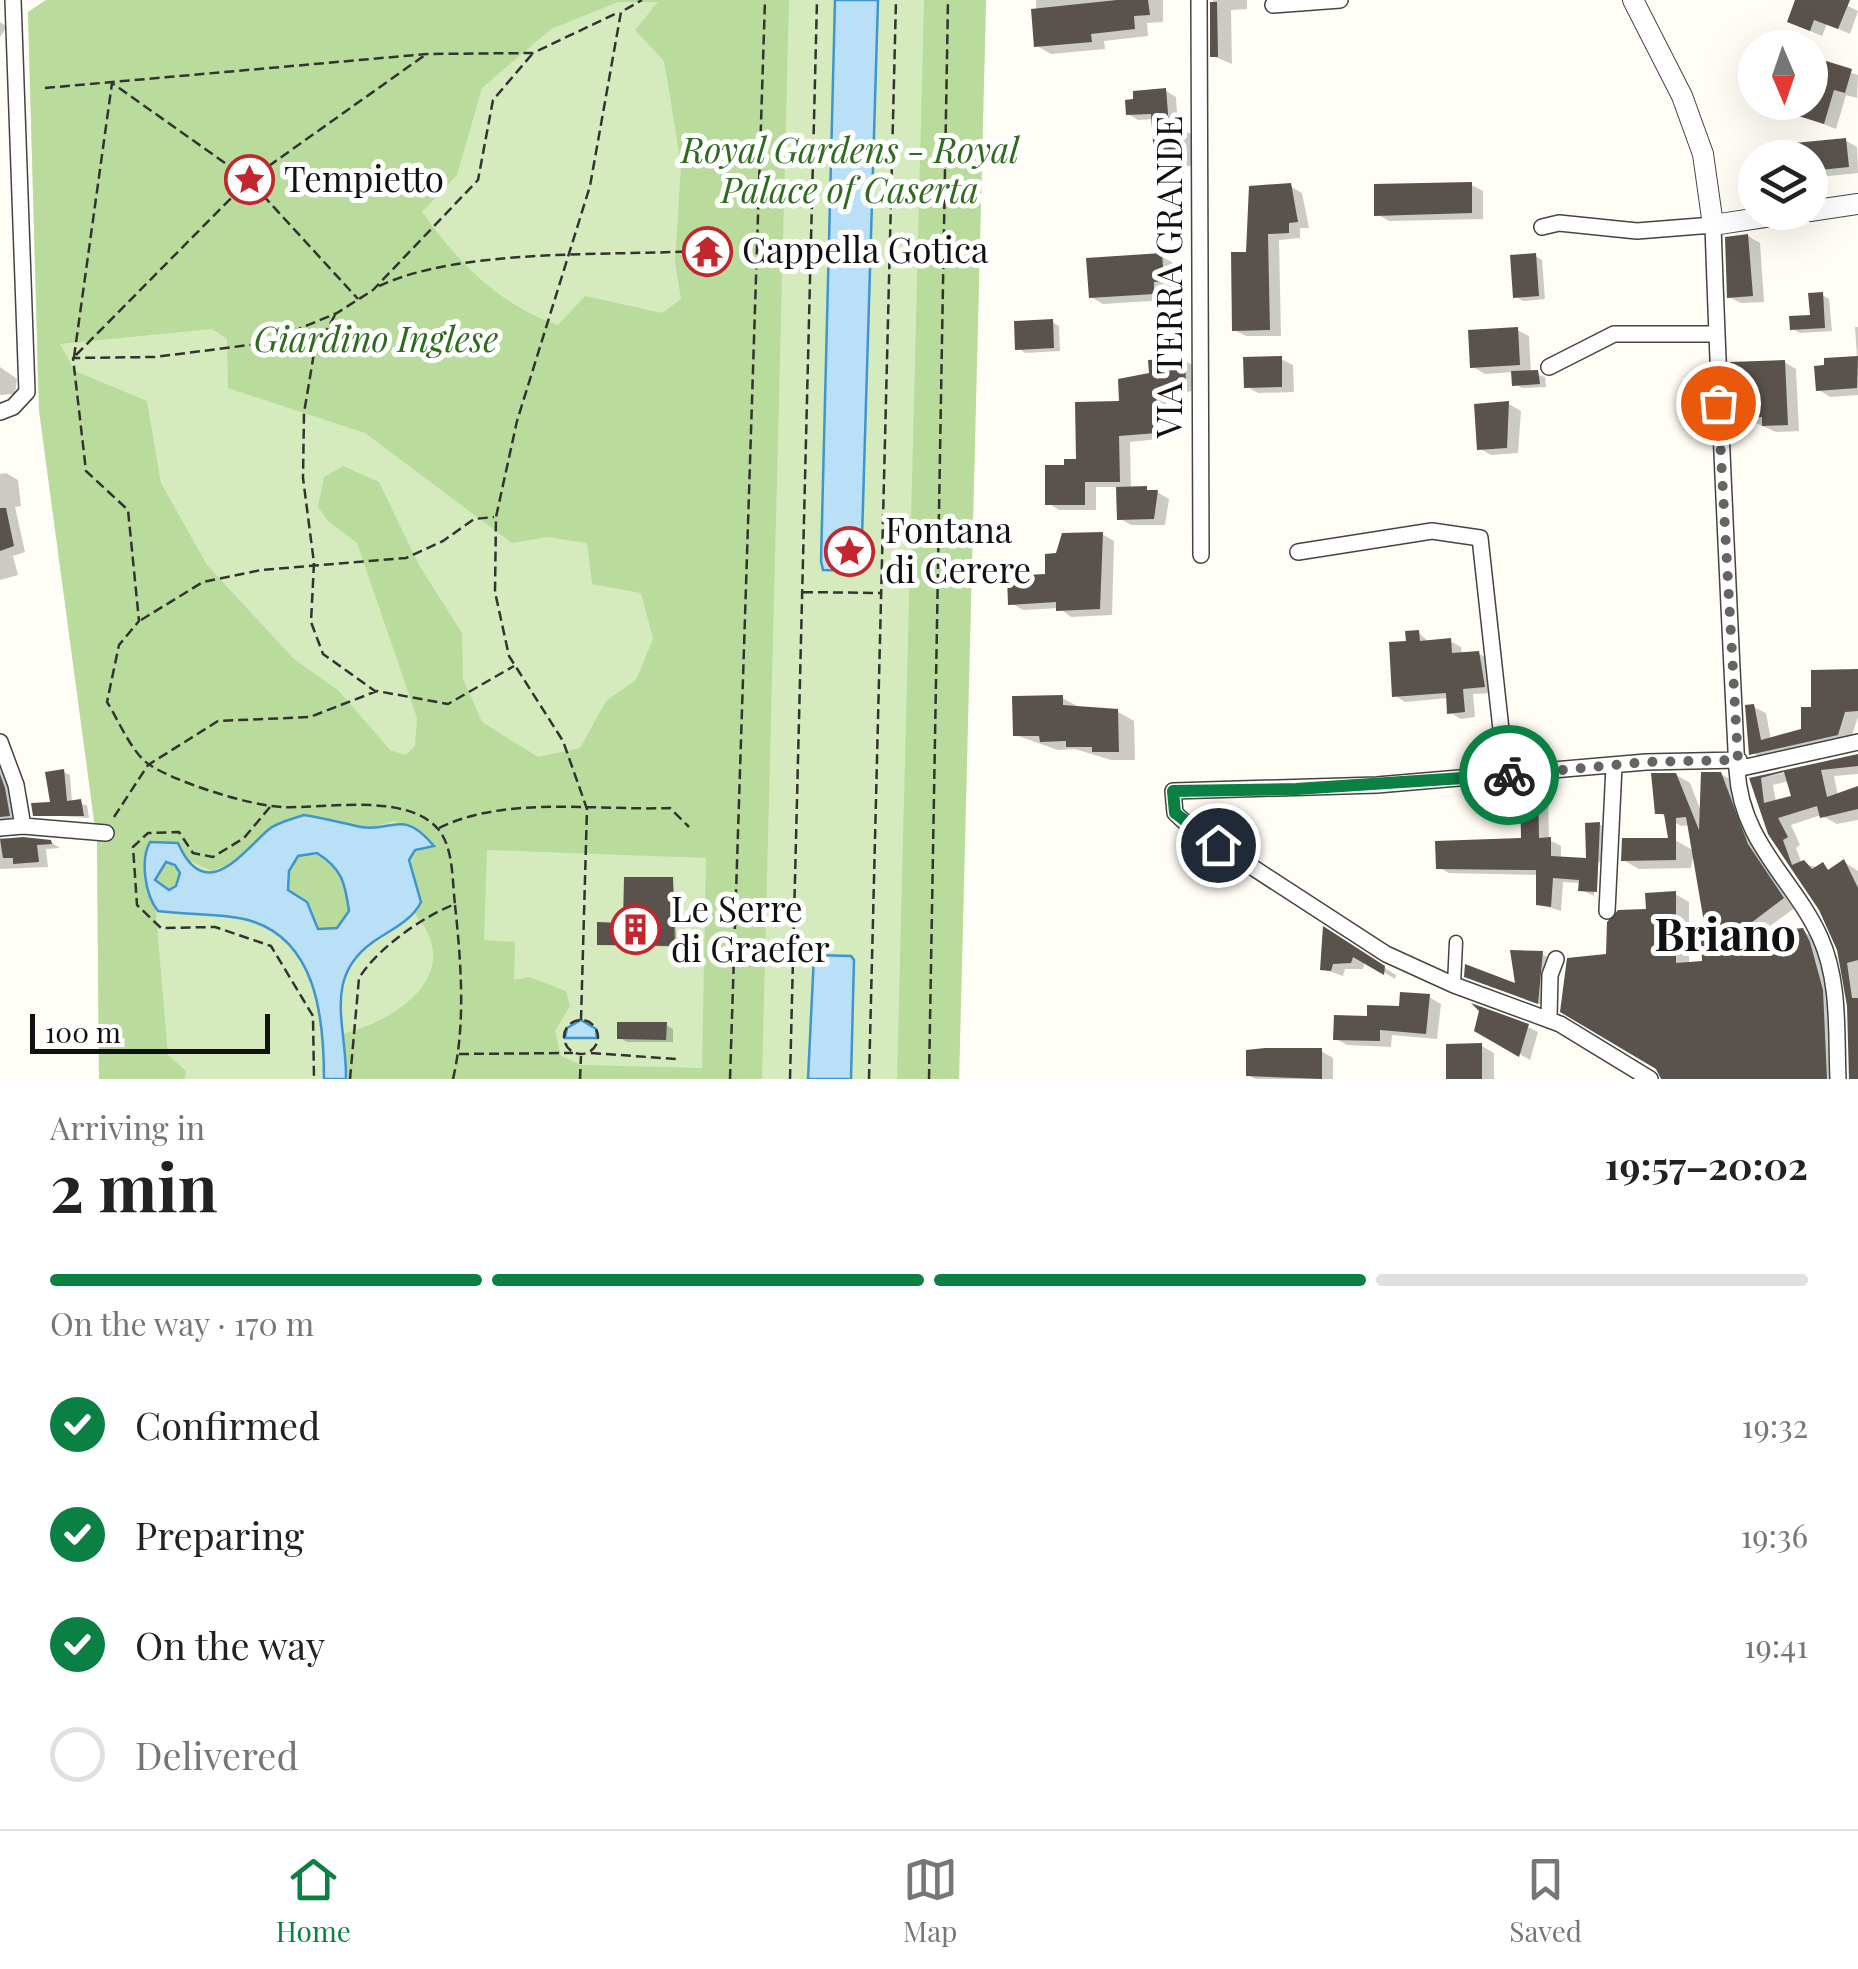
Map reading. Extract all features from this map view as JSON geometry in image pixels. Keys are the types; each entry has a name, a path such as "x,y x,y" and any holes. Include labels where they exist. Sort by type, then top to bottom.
{"street":[{"path":"0,412 13,407 27,392 13,0"},
{"name":"VIA TERRA GRANDE","path":"1199,0 1200,555"},
{"path":"1273,4 1340,0"},
{"path":"1633,0 1682,96 1702,154 1713,225 1723,540 1738,764 1760,848 1802,905 1832,972 1838,1079"},
{"path":"1828,208 1858,204"},
{"path":"1542,227 1558,223 1637,230 1738,221"},
{"path":"1548,367 1614,334 1716,334"},
{"path":"1298,552 1432,531 1480,538 1506,775"},
{"path":"0,742 16,785 23,826"},
{"path":"1650,1079 1549,1019 1454,986 1386,954 1189,826 1175,813 1173,791 1296,789 1614,766 1738,764 1858,742"},
{"path":"1607,911 1614,766"},
{"path":"0,828 23,826 106,833"},
{"path":"1454,986 1456,942"},
{"path":"1549,1019 1550,975 1556,959"}],"path":[{"path":"45,88 426,54 533,53 642,0"},
{"path":"730,1079 765,0"},
{"path":"790,1079 817,0"},
{"path":"869,1079 896,0"},
{"path":"929,1079 948,0"},
{"path":"581,1020 587,810 563,741 515,666 495,592 496,517 517,421 590,186 621,12"},
{"path":"373,290 478,180 493,100 533,53"},
{"path":"73,358 249,180 426,54"},
{"path":"112,83 249,180 358,299"},
{"path":"112,83 73,358 86,471 128,510 140,621"},
{"path":"73,358 155,357 265,343 424,269 480,260 698,251"},
{"path":"336,313 314,353 304,413 303,478 314,564 311,622 323,654 377,692 448,704 515,666"},
{"path":"453,1079 459,1054 455,904 448,847 438,828 415,814 361,804 271,806 238,800 148,764 107,702 119,645 140,621 202,582 314,564 406,558 443,541 474,519 496,517"},
{"path":"802,592 881,594"},
{"path":"106,833 120,802 148,764 218,721 310,716 377,692"},
{"path":"271,806 244,838 213,857 193,853 179,832 148,833 133,847 137,905 161,928 215,927 271,946 313,1016 314,1079"},
{"path":"438,828 458,819 504,810 670,808 689,827"},
{"path":"350,1079 359,978 368,964 395,943 437,911 455,904"},
{"path":"573,1053 564,1033 570,1024 581,1020 592,1023 598,1032 598,1044 590,1052"},
{"path":"459,1054 590,1052 676,1059"},
{"path":"580,1079 581,1055"},
{"path":"455,1071 462,1079"}],"green space":[{"name":"Giardino Inglese","path":"46,0 986,0 959,1079 99,1079 97,842 39,410 28,12"},
{"name":"Giardino Inglese","path":"46,0 789,0 762,1079 346,1079 342,1034 363,1028 403,1006 429,975 433,956 429,936 415,914 421,902 408,860 415,850 434,845 394,821 366,829 334,819 270,828 244,858 212,871 150,843 168,1055 186,1071 185,1079 99,1079 97,842 39,410 28,12","holes":["618,2 658,2 635,30 664,61 670,96 681,166 675,262 681,299 662,313 585,296 558,325 517,306 481,280 422,212 457,175 482,88 551,29","212,329 227,339 228,388 365,433 512,543 547,537 587,543 592,584 641,593 653,639 636,680 606,701 580,748 538,757 482,722 463,679 462,633 419,565 379,482 343,466 324,477 318,507 328,521 357,543 417,718 415,746 405,755 390,750 339,691 294,659 207,565 161,483 147,401 75,371 60,344","487,850 706,858 702,1068 581,1065 561,1056 555,1031 570,1006 566,991 529,977 514,980 515,942 484,940"]},
{"path":"924,0 986,0 959,1079 897,1079"},
{"path":"318,853 337,871 346,892 349,911 337,928 318,929 307,902 288,890 289,871 298,856"},
{"path":"168,864 177,868 181,877 177,886 168,890 159,886 155,877 159,868"}],"water":[{"path":"835,0 878,0 861,571 823,570 821,561"},
{"path":"304,815 372,828 405,824 434,846 415,850 409,860 421,902 417,909 357,956 347,971 341,1004 346,1079 324,1079 318,1006 301,961 287,943 268,928 244,919 158,911 145,877 150,842 178,843 200,871 211,872 235,861 272,827","holes":["317,853 337,871 346,892 349,911 337,928 318,929 307,902 288,890 289,871 298,856","166,862 175,865 180,873 176,886 169,890 155,880"]},
{"path":"814,955 851,956 854,960 851,1079 808,1079"},
{"path":"581,1020 596,1029 597,1038 565,1038 567,1028"}],"building":[{"path":"1148,0 1150,15 1134,16 1135,29 1091,34 1092,42 1034,47 1031,9"},
{"path":"1795,0 1850,0 1838,29 1814,20 1810,30 1787,22"},
{"path":"1210,2 1217,2 1218,57 1210,57"},
{"path":"1828,62 1852,69 1845,93 1834,90 1828,110"},
{"path":"1166,88 1169,126 1182,125 1184,161 1174,162 1175,169 1155,170 1151,114 1126,115 1125,100 1133,99 1133,91"},
{"path":"1846,138 1849,167 1828,169 1825,140"},
{"path":"1472,182 1472,213 1374,216 1374,184"},
{"path":"1291,183 1298,222 1289,223 1289,233 1268,234 1270,330 1232,331 1231,252 1246,252 1249,186"},
{"path":"1748,234 1753,296 1727,298 1725,237"},
{"path":"1162,253 1164,281 1154,282 1154,294 1089,298 1086,258"},
{"path":"1536,253 1539,296 1513,298 1510,255"},
{"path":"1823,292 1825,328 1790,330 1789,316 1810,315 1808,293"},
{"path":"1053,319 1054,348 1015,350 1014,321"},
{"path":"1518,327 1520,365 1470,368 1468,330"},
{"path":"1282,356 1282,387 1244,388 1243,357"},
{"path":"1858,356 1857,388 1816,391 1814,366 1824,365 1824,358"},
{"path":"1185,358 1186,385 1156,390 1157,433 1119,436 1120,482 1085,482 1085,505 1045,505 1045,465 1064,465 1064,459 1076,459 1075,402 1119,401 1118,379 1149,373 1148,360"},
{"path":"1785,360 1788,425 1762,426 1762,417 1739,418 1738,380 1731,381 1730,362"},
{"path":"1538,370 1540,384 1512,386 1511,371"},
{"path":"1509,401 1507,448 1477,450 1474,404"},
{"path":"1147,486 1147,490 1158,490 1154,519 1117,520 1116,487"},
{"path":"0,508 6,508 14,546 0,551"},
{"path":"1103,532 1100,609 1056,611 1056,602 1008,605 1007,576 1045,574 1045,554 1056,553 1062,533"},
{"path":"1419,630 1420,641 1451,638 1452,653 1479,651 1485,687 1463,689 1465,712 1447,714 1446,693 1392,697 1389,642 1406,641 1405,631"},
{"path":"1858,669 1858,711 1845,712 1838,735 1749,755 1745,705 1754,704 1761,740 1801,729 1801,707 1811,707 1811,670"},
{"path":"1063,695 1063,705 1118,709 1119,752 1092,752 1092,747 1066,747 1066,741 1040,742 1039,736 1013,736 1012,696"},
{"path":"1858,754 1858,766 1821,770 1827,797 1858,786 1858,809 1820,818 1817,806 1778,818 1788,837 1783,840 1792,865 1804,860 1812,869 1823,862 1828,870 1844,859 1858,888 1858,960 1847,963 1852,998 1858,998 1858,1079 1849,1079 1847,1006 1837,950 1819,910 1768,834 1749,778","holes":["1784,772 1791,796 1764,803 1761,778"]},
{"path":"64,769 67,801 81,799 84,816 33,816 31,803 50,802 45,772"},
{"path":"1701,772 1721,772 1748,844 1784,898 1735,935 1803,928 1810,942 1823,990 1827,1079 1661,1079 1656,1069 1560,1012 1567,958 1606,954 1607,922 1618,910 1646,909 1645,893 1676,891 1676,963 1702,961 1701,941 1707,940 1686,817 1676,818 1676,860 1621,861 1622,838 1668,838 1664,814 1655,814 1651,773 1676,773 1699,830"},
{"path":"0,774 5,788 10,816 0,817"},
{"path":"1538,783 1539,838 1551,837 1551,856 1586,858 1585,823 1600,822 1597,892 1578,891 1579,880 1553,878 1551,907 1536,905 1536,870 1436,869 1435,841 1521,838 1520,784"},
{"path":"0,839 51,840 52,844 37,845 39,862 13,864 13,858 3,858"},
{"path":"624,877 673,877 675,946 597,945 597,922 623,923"},
{"path":"1323,926 1385,966 1384,975 1353,957 1351,963 1333,964 1331,971 1320,970"},
{"path":"1510,950 1543,951 1538,1004 1464,977 1465,964 1515,983"},
{"path":"1400,992 1430,994 1426,1034 1380,1030 1380,1041 1333,1040 1334,1015 1367,1016 1367,1005 1399,1006"},
{"path":"1471,1003 1529,1024 1519,1057 1474,1031 1479,1011"},
{"path":"617,1022 667,1022 666,1040 617,1039"},
{"path":"1482,1043 1482,1079 1446,1079 1446,1044"},
{"path":"1322,1048 1322,1079 1246,1076 1246,1050"}],"way so far":[{"path":"1509,775 1646,762 1738,760 1718,403"}],"place":[{"name":"Tempietto","path":"249,180"},
{"name":"Cappella Gotica","path":"707,251"},
{"name":"Fontana di Cerere","path":"850,551"},
{"name":"Le Serre di Graefer","path":"636,930"}],"district":[{"name":"Briano","path":"1725,935"}],"route":[{"path":"1218,845 1175,813 1173,791 1296,789 1509,775"}],"park label":[{"name":"Royal Gardens - Royal Palace of Caserta","path":"850,171"}]}
